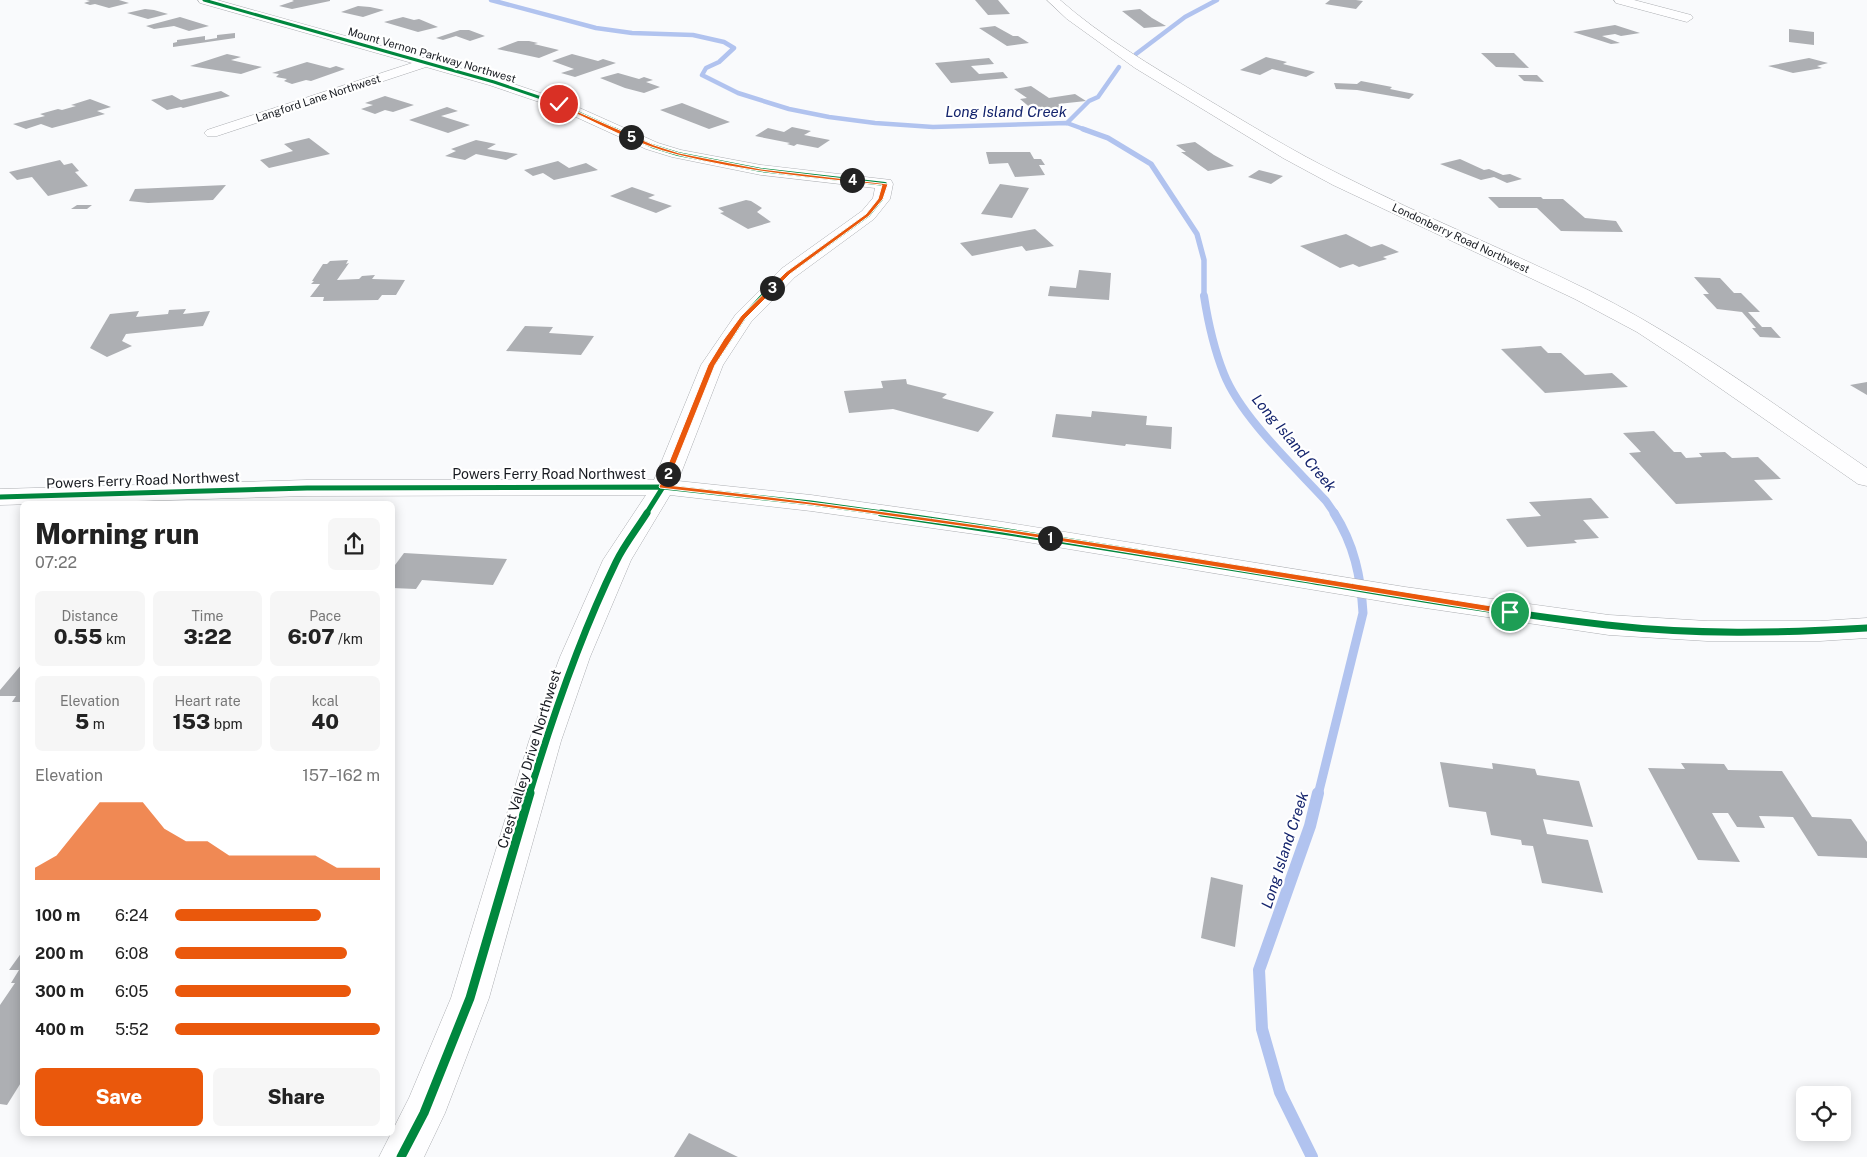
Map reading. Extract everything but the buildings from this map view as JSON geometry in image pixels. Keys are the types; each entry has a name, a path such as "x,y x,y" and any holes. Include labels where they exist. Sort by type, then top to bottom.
{"street":[{"name":"Mount Vernon Parkway Northwest","path":"204,0 494,82 559,104 652,146 678,154 761,170 885,184"},
{"name":"Londonberry Road Northwest","path":"1053,0 1071,16 1135,62 1289,155 1339,181 1582,295 1644,328 1696,361 1867,479"},
{"path":"1620,0 1687,18"},
{"name":"Langford Lane Northwest","path":"212,133 426,63"},
{"name":"Crest Valley Drive Northwest","path":"401,1157 424,1113 470,998 545,741 575,657 617,560 663,487 712,365 726,341 743,318 781,280 868,215 880,199 885,184"},
{"name":"Powers Ferry Road Northwest","path":"0,497 307,488 663,487 811,503 1003,530 1405,596 1610,625 1707,631 1820,631 1867,628"}],"waterway":[{"name":"Long Island Creek","path":"491,0 596,28 632,33 693,35 724,42 734,48 719,62 706,68 702,75 738,93 789,109 875,123 933,127 1067,123"},
{"path":"1136,54 1185,17 1217,0"},
{"path":"1067,123 1089,101 1098,97 1119,67"},
{"name":"Long Island Creek","path":"1067,123 1086,130"},
{"name":"Long Island Creek","path":"1083,129 1108,138 1151,164 1197,234 1204,260 1204,296"},
{"name":"Long Island Creek","path":"1204,296 1214,345 1232,390 1269,441 1326,501 1335,514"},
{"name":"Long Island Creek","path":"1318,795 1363,613 1355,561 1347,537 1334,513"},
{"name":"Long Island Creek","path":"1312,1157 1280,1092 1262,1029 1259,970 1310,826 1318,793"}],"cycle path":[{"path":"204,0 494,82 559,104 652,146 678,154 761,170 885,184 881,199 868,215 788,273 766,293 743,318 712,365 663,487 617,560 575,657 545,741 470,998 424,1113 401,1157"},
{"path":"0,497 307,488 663,487 811,503 1003,530 1405,596 1609,625 1707,631 1820,631 1867,628"}],"route":[{"path":"559,104 652,146 678,154 761,170 885,184 880,199 868,215 788,273 743,318 726,341 712,365 663,487 811,503 1003,530 1510,612"}]}
